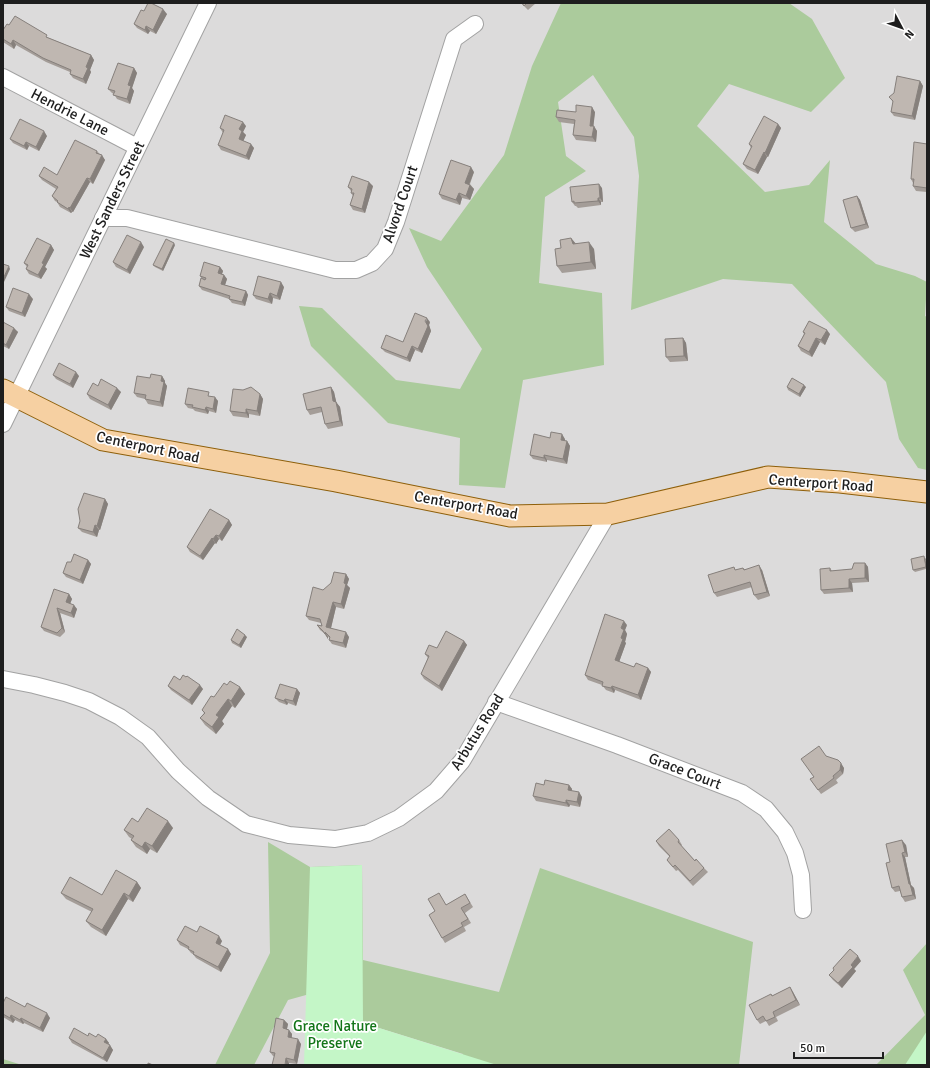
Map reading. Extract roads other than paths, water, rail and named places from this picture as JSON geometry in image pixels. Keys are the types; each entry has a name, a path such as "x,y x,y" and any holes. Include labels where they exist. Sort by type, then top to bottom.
{"main road":[{"name":"Centerport Road","path":"9,393 103,440 336,481 510,516 608,514 768,477 840,482 927,492"}],"street":[{"name":"West Sanders Street","path":"3,424 9,393 102,218 208,3"},
{"name":"Alvord Court","path":"102,218 127,218 335,270 356,270 372,263 385,249 396,222 454,39 475,24"},
{"name":"Hendrie Lane","path":"3,78 137,147"},
{"name":"Arbutus Road","path":"3,678 64,693 89,701 120,717 148,737 178,771 208,798 246,824 289,835 335,839 368,833 400,818 436,791 462,761 608,514"},
{"name":"Grace Court","path":"496,702 617,745 742,793 766,809 785,832 795,853 801,875 803,910"}],"park label":[{"name":"Grace Nature Preserve","path":"335,1034"}]}
